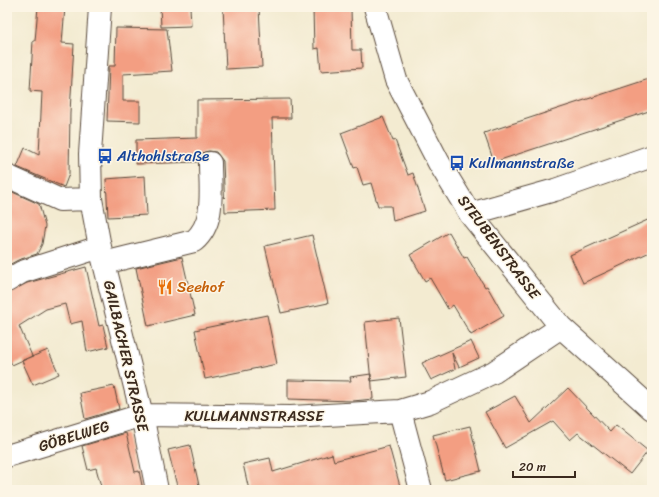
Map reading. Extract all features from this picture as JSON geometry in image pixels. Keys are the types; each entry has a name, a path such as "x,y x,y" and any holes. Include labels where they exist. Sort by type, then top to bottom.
{"street":[{"name":"GAILBACHER STRASSE","path":"100,7 90,154 91,199 102,255 142,415 157,490"},
{"name":"STEUBENSTRASSE","path":"375,7 396,80 440,163 470,214 561,327 652,409"},
{"path":"470,214 556,190 652,156"},
{"path":"7,281 22,272 102,255 194,241 201,235 210,216 210,163"},
{"path":"7,176 60,200 91,199"},
{"name":"KULLMANNSTRASSE","path":"142,415 291,417 400,411 430,402 494,372 561,327"},
{"path":"400,411 421,490"},
{"name":"GÖBELWEG","path":"7,456 142,415"}],"building":[{"path":"38,7 65,7 62,43 74,44 70,112 69,174 64,187 17,167 25,148 39,155 42,92 30,91 33,41 35,41"},
{"path":"160,7 190,7 191,26 161,27"},
{"path":"223,7 259,7 262,67 226,69"},
{"path":"351,8 352,50 361,50 362,68 321,71 319,48 314,49 313,9"},
{"path":"116,28 167,29 172,71 123,74 123,101 140,101 140,122 107,121 109,66 115,66"},
{"path":"652,78 652,110 494,162 484,133"},
{"path":"290,99 291,118 272,118 275,210 225,212 223,161 216,152 204,152 199,157 198,162 136,164 136,140 197,138 197,100"},
{"path":"383,117 393,141 395,140 408,175 413,173 425,211 393,221 391,206 378,206 371,183 363,185 357,167 354,168 341,133"},
{"path":"145,176 147,215 108,217 106,179"},
{"path":"8,190 39,204 45,226 42,244 37,254 18,260 7,266"},
{"path":"652,218 652,251 583,283 570,255"},
{"path":"449,232 464,258 467,257 485,287 487,286 504,316 471,335 453,305 448,309 430,278 425,281 410,255"},
{"path":"312,235 328,303 281,313 265,246"},
{"name":"Seehof","path":"182,257 195,315 148,326 136,268"},
{"path":"86,267 99,326 103,325 108,347 87,352 82,321 70,324 65,304 46,309 19,326 32,356 12,365 7,354 7,293 27,283"},
{"path":"267,315 277,364 205,379 195,330"},
{"path":"399,318 406,377 371,381 365,322"},
{"path":"471,341 479,358 459,367 452,353 455,369 431,380 422,363"},
{"path":"48,350 59,374 33,385 22,361"},
{"path":"371,374 373,399 353,401 288,399 288,380 351,381 350,377"},
{"path":"114,386 119,409 85,419 80,393"},
{"path":"568,388 610,432 616,425 648,451 630,474 578,433 570,440 553,421 505,448 485,412 515,396 531,423"},
{"path":"470,426 481,471 445,480 433,435"},
{"path":"126,433 135,472 139,471 143,490 102,490 96,468 88,470 82,446"},
{"path":"190,445 200,490 178,490 168,450"},
{"path":"389,446 401,490 249,490 243,464 270,458 273,472 332,454 334,461"}],"place":[{"name":"Althohlstraße","path":"105,156"},
{"name":"Kullmannstraße","path":"457,163"},
{"name":"Seehof","path":"165,287"}]}
